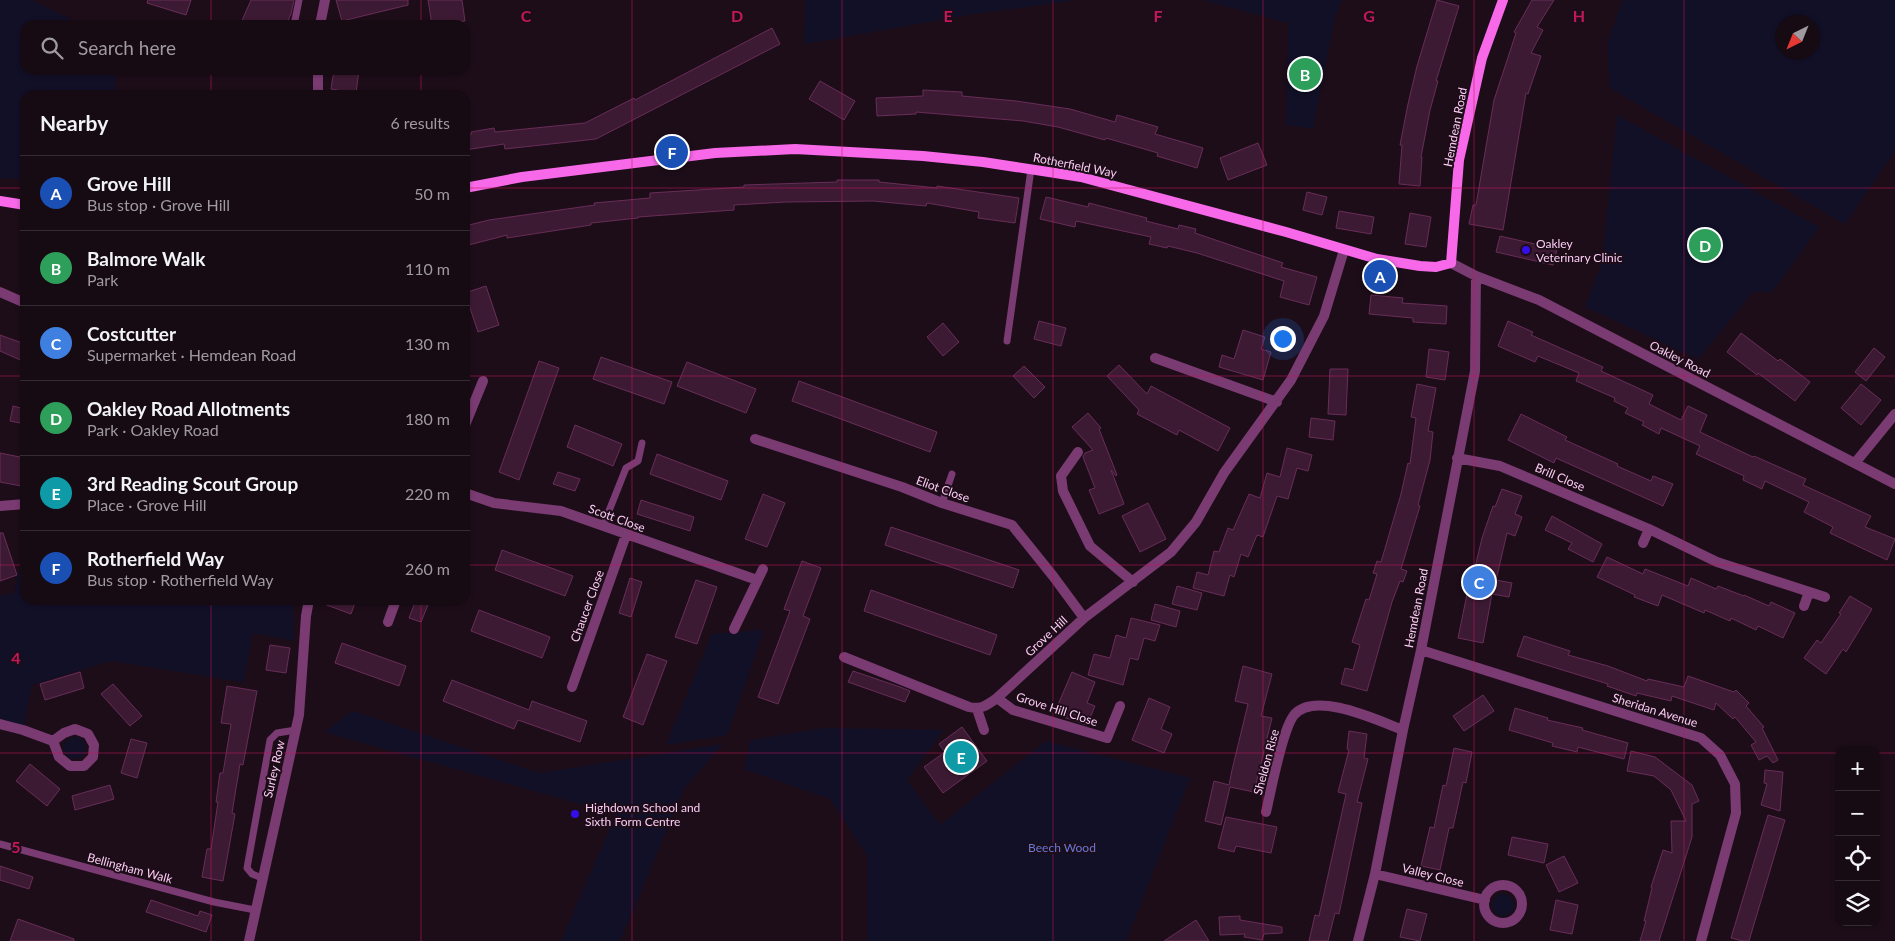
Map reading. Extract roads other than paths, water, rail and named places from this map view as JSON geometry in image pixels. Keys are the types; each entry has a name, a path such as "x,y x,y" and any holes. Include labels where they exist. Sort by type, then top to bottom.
{"street":[{"path":"321,20 325,0"},
{"name":"Hemdean Road","path":"1451,263 1459,160 1482,58 1503,0"},
{"path":"318,75 318,90"},
{"name":"Rotherfield Way","path":"470,187 522,177 715,153 795,149 924,156 983,162 1081,176 1286,232 1344,250"},
{"path":"0,201 20,204"},
{"path":"1344,250 1377,259 1420,266 1436,267 1451,263"},
{"name":"Grove Hill","path":"977,709 997,698 1084,618 1171,552 1196,522 1224,473 1277,402 1291,380 1324,316 1344,250"},
{"name":"Oakley Road","path":"1451,263 1476,276 1539,300 1895,484"},
{"name":"Hemdean Road","path":"1358,941 1375,874 1403,730 1421,650 1475,371 1476,276"},
{"path":"0,292 20,301"},
{"path":"1155,358 1277,402"},
{"path":"470,413 483,381"},
{"path":"1855,463 1895,414"},
{"name":"Eliot Close","path":"756,439 1012,525 1054,576 1084,618"},
{"path":"1078,452 1061,476 1063,491 1090,546 1133,582"},
{"name":"Brill Close","path":"1458,458 1500,466 1649,529 1716,562 1826,597"},
{"name":"Scott Close","path":"470,495 494,503 561,511 756,580"},
{"path":"0,506 20,504"},
{"path":"1643,543 1649,529"},
{"name":"Chaucer Close","path":"572,687 626,535"},
{"path":"734,630 756,580 763,569"},
{"path":"1804,606 1809,592"},
{"name":"Surley Row","path":"249,941 299,715 308,605"},
{"path":"388,622 394,605"},
{"name":"Sheridan Avenue","path":"1421,650 1701,738 1720,755 1735,784 1736,812 1701,941"},
{"path":"844,657 977,709 984,730"},
{"name":"Grove Hill Close","path":"997,698 1013,710 1107,738 1120,706"},
{"name":"Sheldon Rise","path":"1266,812 1286,734 1293,716 1302,709 1314,706 1352,710 1403,730"},
{"path":"0,724 53,741"},
{"name":"Valley Close","path":"1375,874 1485,900"}],"lane":[{"path":"295,20 299,0"},
{"path":"1007,341 1031,169"},
{"path":"603,526 626,468 638,461 642,443"},
{"path":"942,503 952,474"},
{"path":"262,878 252,874 247,868 270,740 277,733 296,730"},
{"name":"Bellingham Walk","path":"0,844 214,902 256,910"}],"place":[{"name":"Balmore Walk","path":"1305,74"},
{"name":"Rotherfield Way","path":"672,152"},
{"name":"Oakley Road Allotments","path":"1705,245"},
{"name":"Oakley Veterinary Clinic","path":"1526,250"},
{"name":"Grove Hill","path":"1380,276"},
{"name":"Costcutter","path":"1479,582"},
{"name":"3rd Reading Scout Group","path":"961,757"},
{"name":"Highdown School and Sixth Form Centre","path":"575,814"}],"park label":[{"name":"Beech Wood","path":"1062,847"}]}
